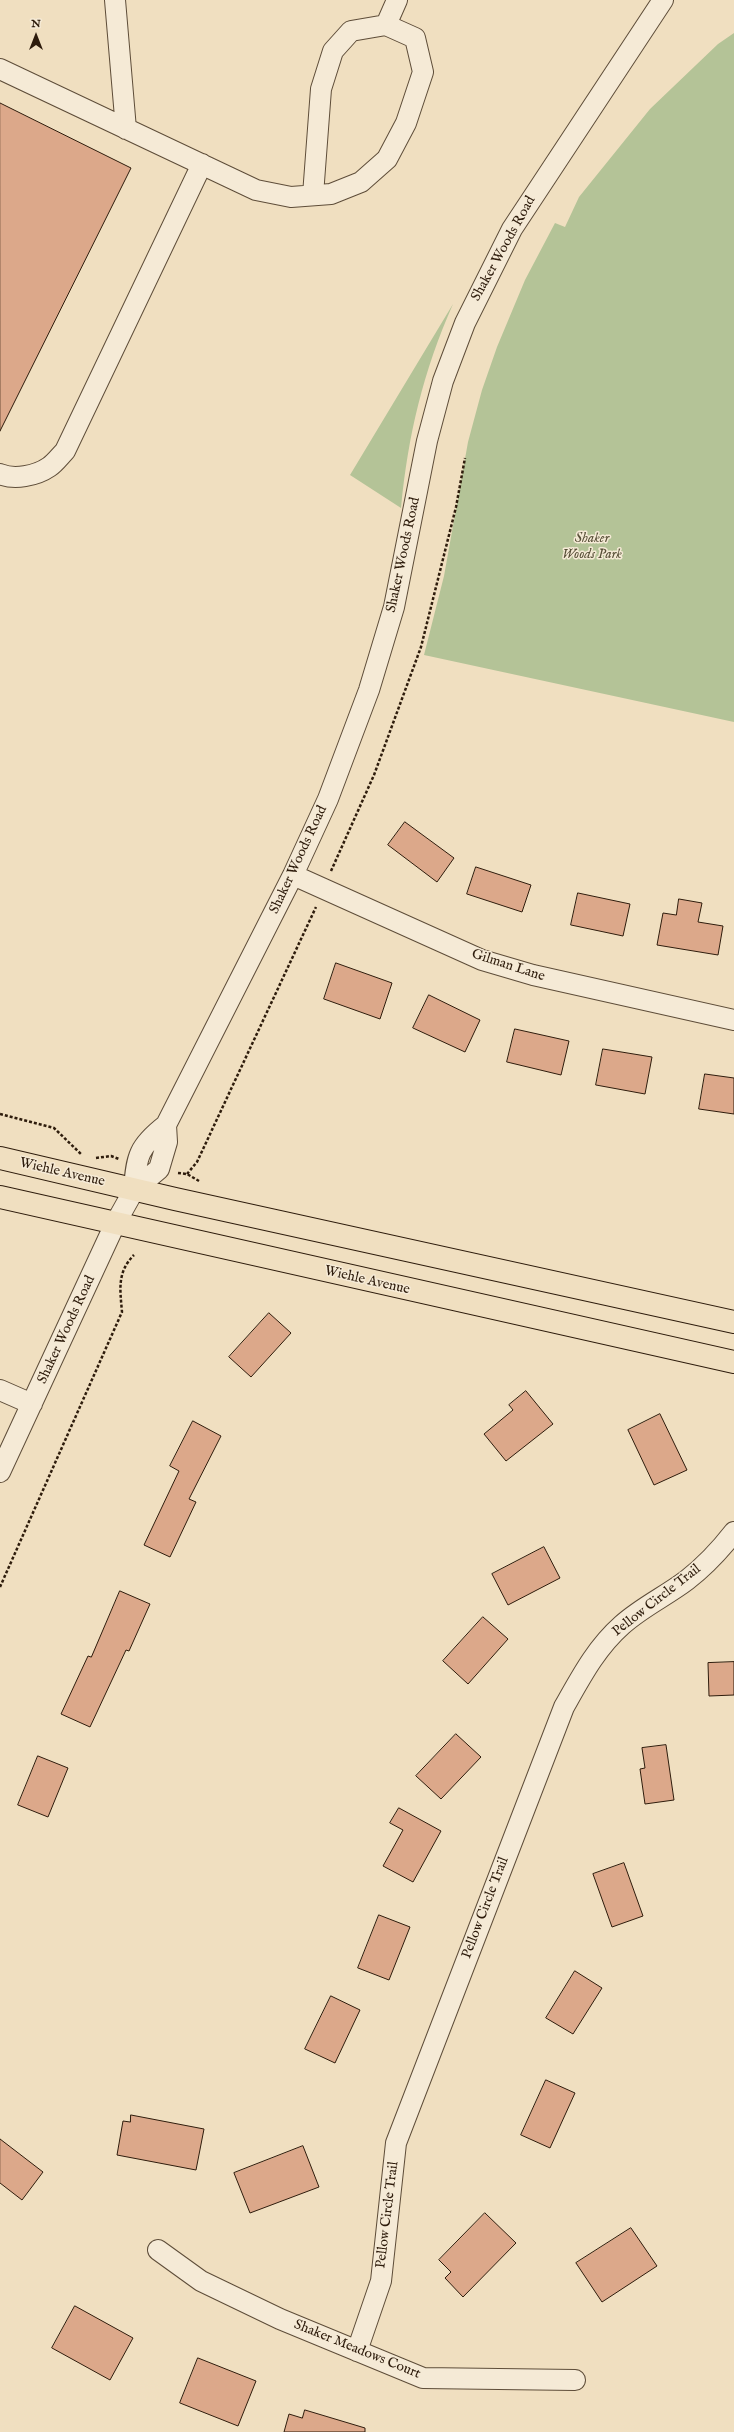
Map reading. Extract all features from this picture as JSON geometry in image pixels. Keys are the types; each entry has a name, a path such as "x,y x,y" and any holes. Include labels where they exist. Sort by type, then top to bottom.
{"main road":[{"name":"Wiehle Avenue","path":"0,1158 134,1190 734,1322"},
{"name":"Wiehle Avenue","path":"0,1197 734,1362"}],"street":[{"path":"115,0 126,129"},
{"path":"386,24 396,0"},
{"name":"Shaker Woods Road","path":"134,1190 136,1164 147,1140 166,1125 294,876 328,799 369,690 394,607 427,441 443,382 465,324 491,267 512,229 663,0"},
{"path":"0,69 256,190 291,197 331,194 361,182 387,159 406,123 423,72 415,38 386,24 350,31 333,51 322,89 313,195"},
{"path":"0,474 8,478 29,475 50,467 65,450 202,164"},
{"name":"Gilman Lane","path":"294,876 482,960 533,975 734,1020"},
{"name":"Shaker Woods Road","path":"0,1472 115,1224 134,1190 159,1169 167,1142 166,1125"},
{"path":"0,1390 32,1404"},
{"name":"Pellow Circle Trail","path":"357,2351 381,2282 396,2143 564,1707 598,1650 622,1625 647,1605 686,1581 732,1538"},
{"name":"Shaker Meadows Court","path":"158,2250 201,2282 280,2319 423,2378 575,2380"}],"path":[{"path":"159,1169 186,1174 197,1162 308,927 323,889 374,775 421,647 456,507 465,458"},
{"path":"0,1114 54,1128 86,1159"},
{"path":"92,1158 111,1156 136,1164"},
{"path":"0,1587 122,1312 119,1286 121,1273 134,1254"}],"green space":[{"name":"Shaker Woods Park","path":"734,33 734,722 424,655 444,576 468,442 482,390 497,347 525,280 555,223 565,227 579,197 650,109 718,44"},
{"path":"453,304 433,354 418,404 408,455 401,508 350,475"}],"building":[{"path":"0,103 131,168 0,431"},
{"path":"405,822 454,858 437,882 388,845"},
{"path":"476,867 531,885 522,912 467,894"},
{"path":"578,893 630,904 623,936 571,925"},
{"path":"679,899 702,903 698,922 723,926 718,955 657,945 663,913 676,915"},
{"path":"336,963 392,983 380,1019 324,999"},
{"path":"429,995 480,1020 465,1052 413,1028"},
{"path":"515,1029 569,1041 561,1075 507,1062"},
{"path":"603,1049 652,1057 645,1094 596,1085"},
{"path":"705,1074 734,1078 734,1114 699,1109"},
{"path":"269,1313 291,1333 251,1377 229,1357"},
{"path":"526,1391 553,1424 506,1461 484,1434 513,1410 509,1405"},
{"path":"660,1414 687,1470 654,1485 628,1430"},
{"path":"193,1421 221,1436 189,1499 196,1502 170,1557 144,1545 179,1471 170,1466"},
{"path":"544,1547 560,1578 508,1605 492,1574"},
{"path":"120,1591 150,1604 129,1651 126,1650 90,1727 61,1714 88,1656 91,1657"},
{"path":"483,1617 508,1639 468,1684 443,1661"},
{"path":"734,1662 734,1695 709,1696 708,1663"},
{"path":"456,1734 481,1757 441,1799 416,1776"},
{"path":"666,1745 674,1800 645,1804 640,1769 645,1768 642,1748"},
{"path":"38,1756 68,1768 48,1817 18,1805"},
{"path":"399,1808 441,1831 413,1882 383,1866 403,1830 390,1823"},
{"path":"624,1863 643,1916 612,1927 593,1874"},
{"path":"379,1915 410,1927 389,1980 358,1968"},
{"path":"575,1971 602,1988 573,2034 546,2018"},
{"path":"331,1996 360,2010 335,2063 305,2049"},
{"path":"546,2080 575,2093 550,2148 521,2135"},
{"path":"131,2115 204,2129 196,2170 117,2155 123,2121 130,2122"},
{"path":"0,2139 43,2172 22,2200 0,2183"},
{"path":"303,2146 319,2187 250,2213 234,2173"},
{"path":"485,2213 516,2243 463,2297 445,2278 451,2272 439,2260"},
{"path":"631,2228 657,2266 602,2302 576,2263"},
{"path":"75,2306 133,2338 110,2380 52,2348"},
{"path":"198,2358 256,2381 238,2426 180,2403"},
{"path":"305,2410 365,2428 365,2432 284,2432 289,2414 302,2418"}]}
